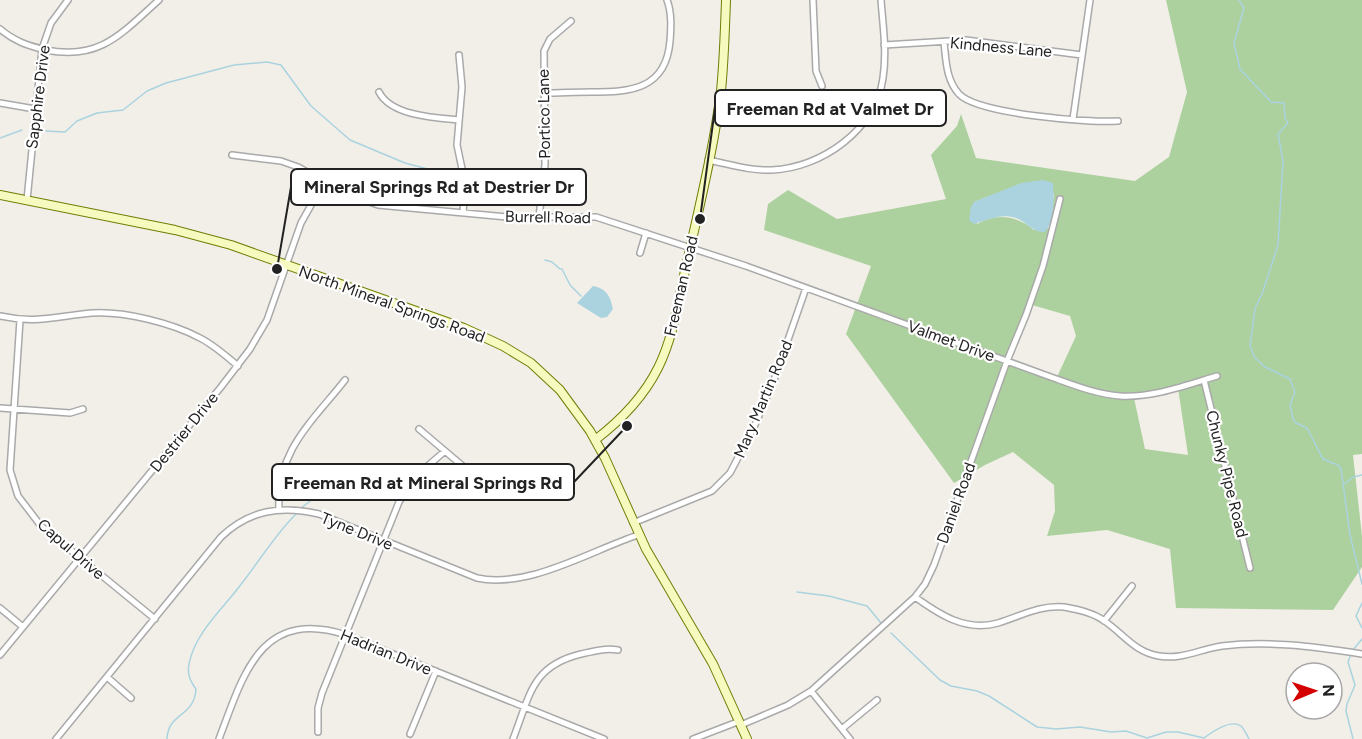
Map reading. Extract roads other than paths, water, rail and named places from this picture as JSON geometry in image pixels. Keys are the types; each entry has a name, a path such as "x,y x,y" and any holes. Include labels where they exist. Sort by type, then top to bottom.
{"street":[{"name":"Sapphire Drive","path":"27,200 42,49 51,23 68,0"},
{"path":"0,29 17,41 42,49 67,53 82,52 98,48 118,36 159,0"},
{"path":"544,93 632,90 653,80 667,59 670,44 670,8 667,0"},
{"name":"Freeman Road","path":"596,440 634,403 657,370 673,322 708,160 720,92 726,0"},
{"path":"813,0 816,71 822,86"},
{"path":"708,160 749,169 781,169 813,161 832,151 855,132 869,115 878,98 883,80 884,45 881,0"},
{"path":"1074,120 1090,0"},
{"name":"Portico Lane","path":"539,217 545,165 543,61 545,46 571,21"},
{"name":"Kindness Lane","path":"884,45 966,40 1082,56"},
{"path":"944,42 949,74 960,96 987,107 1074,120 1118,121"},
{"path":"459,55 462,75 457,145 465,183 463,213"},
{"path":"379,92 387,101 412,114 459,120"},
{"path":"0,103 35,109"},
{"name":"Burrell Road","path":"232,155 281,161 298,167 369,203 507,217 596,217 690,248"},
{"name":"Destrier Drive","path":"0,655 238,366 267,320 301,223 324,182"},
{"name":"North Mineral Springs Road","path":"0,195 212,239 455,325 503,346 526,360 549,379 570,402 596,440 638,535 719,674 747,739"},
{"name":"Daniel Road","path":"740,723 788,705 812,691 915,597 925,584 934,566 1007,361 1026,315 1040,274 1060,199"},
{"path":"640,253 646,233"},
{"name":"Valmet Drive","path":"690,248 1078,386 1121,396 1143,395 1217,376"},
{"name":"Mary Martin Road","path":"633,523 712,490 730,473 768,394 806,288"},
{"path":"0,316 20,320 47,320 96,313 129,316 167,325 200,338 238,366"},
{"name":"Capul Drive","path":"20,320 9,458 15,491 35,519 155,619"},
{"path":"279,510 281,477 291,449 302,432 345,380"},
{"name":"Chunky Pipe Road","path":"1204,380 1250,568"},
{"path":"0,408 70,413 83,409"},
{"path":"419,429 484,484 494,487"},
{"path":"318,732 320,701 399,502 410,483 445,451"},
{"name":"Tyne Drive","path":"57,739 229,529 250,517 279,510 299,510 319,514 477,578 502,581 526,578 638,535"},
{"path":"1104,621 1132,586"},
{"path":"915,597 936,613 952,621 965,624 998,623 1028,611 1050,607 1073,609 1104,621 1134,646 1162,657 1185,657 1220,646 1273,643 1362,654"},
{"path":"0,608 23,627"},
{"name":"Hadrian Drive","path":"219,739 245,671 254,658 267,644 286,633 310,628 346,634 604,739"},
{"path":"513,739 536,681 548,668 575,655 603,648 618,650"},
{"path":"410,734 436,671"},
{"path":"107,677 131,698"},
{"path":"812,691 850,739"},
{"path":"843,728 877,700"},
{"path":"693,739 740,723"}],"water":[{"path":"1043,180 1053,183 1054,202 1051,221 1045,232 1037,231 1016,218 1005,216 974,224 969,220 974,202 1021,183"},
{"path":"593,286 605,291 609,297 613,309 607,317 601,318 577,303"}],"waterway":[{"path":"1239,0 1244,8 1234,43 1240,69 1271,102 1284,103 1285,118 1288,123 1278,134 1283,161 1278,245 1255,308 1250,346 1255,358 1265,367 1290,379 1295,392 1290,405 1293,419 1307,428 1323,459 1338,465 1341,469 1350,535 1362,584"},
{"path":"46,131 65,132 77,121 97,113 123,110 147,91 166,83 234,65 267,62 281,65 311,106 350,140 405,163 443,173 456,179"},
{"path":"0,138 22,130"},
{"path":"476,183 509,183"},
{"path":"545,260 562,269 570,285 581,296"},
{"path":"301,508 338,480 375,465"},
{"path":"1345,484 1353,477 1362,475"},
{"path":"167,739 168,730 191,705 194,698 196,689 188,668 197,641 274,539 296,514"},
{"path":"797,592 829,596 867,606 881,623"},
{"path":"1362,603 1356,616 1362,628"},
{"path":"891,633 940,680 951,686 989,696 1037,727 1056,729 1080,727 1111,732 1126,731 1147,738 1166,732 1178,732 1204,738 1222,727 1237,724 1242,727 1249,739"},
{"path":"1353,650 1362,639"},
{"path":"1351,654 1348,662 1355,685 1346,711 1353,739"}],"place":[{"name":"Freeman Rd at Valmet Dr","path":"700,219"},
{"name":"Mineral Springs Rd at Destrier Dr","path":"277,269"},
{"name":"Freeman Rd at Mineral Springs Rd","path":"627,426"}]}
